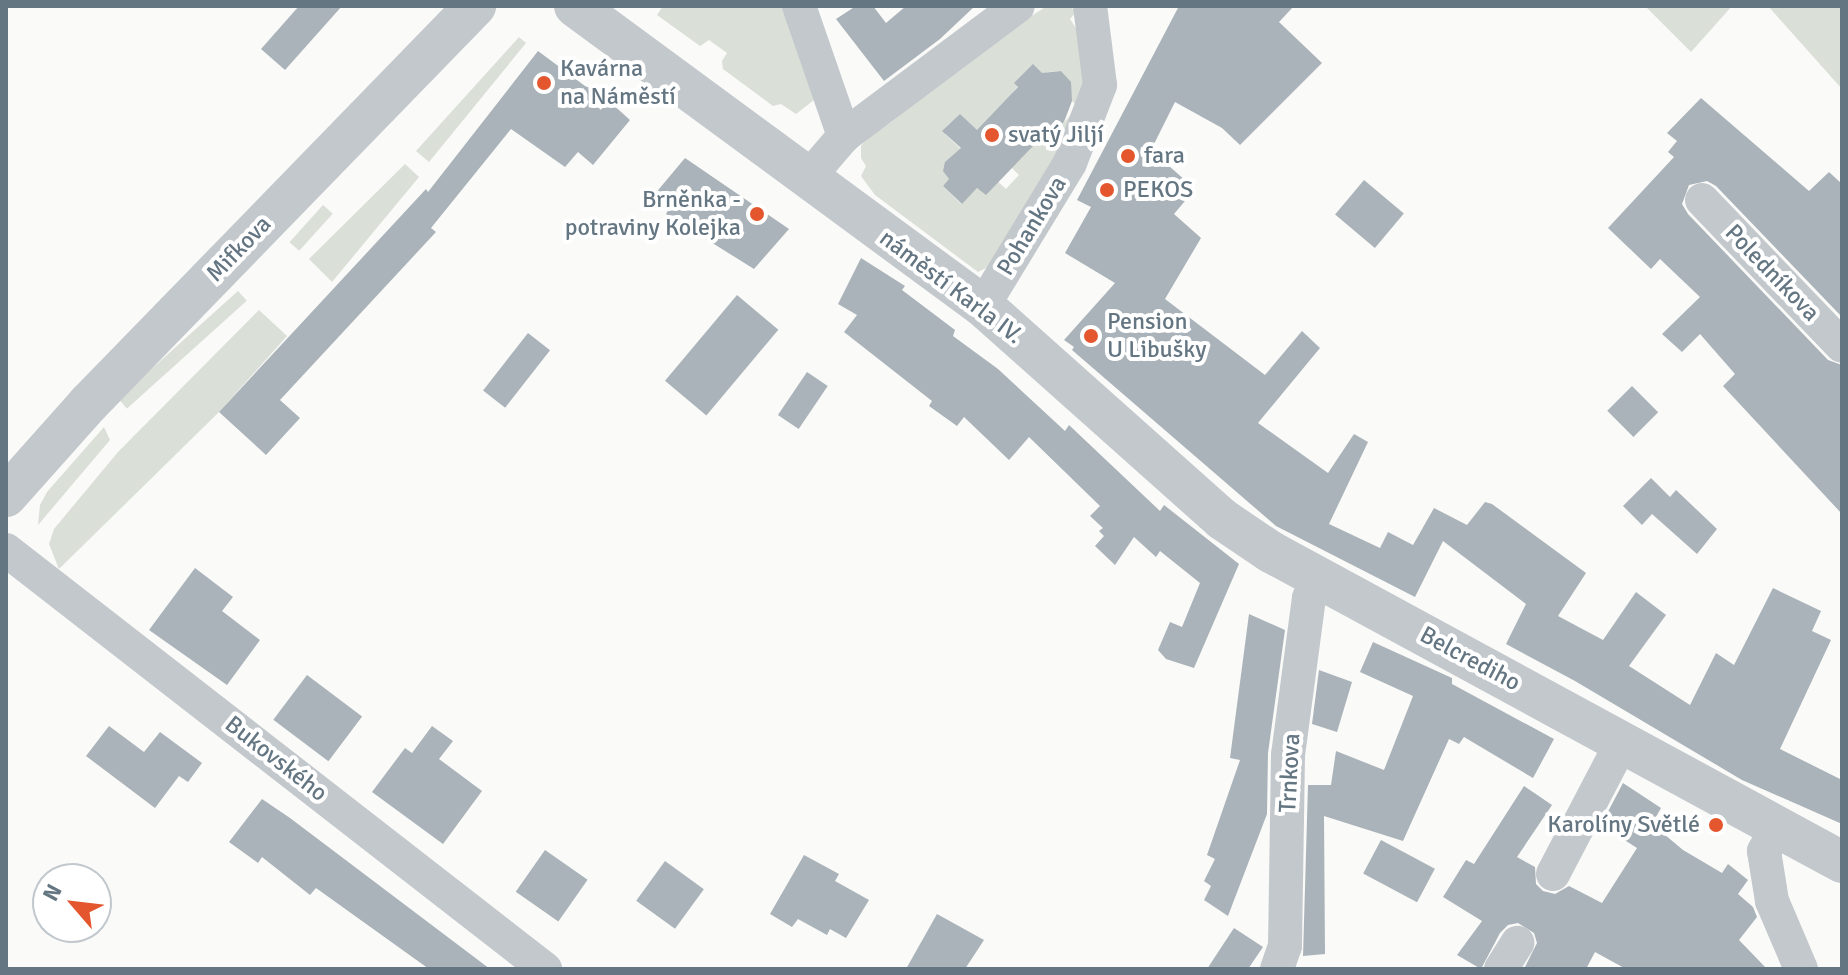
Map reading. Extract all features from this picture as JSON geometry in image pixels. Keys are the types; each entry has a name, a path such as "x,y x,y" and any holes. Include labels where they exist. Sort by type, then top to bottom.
{"street":[{"name":"Mifkova","path":"6,496 89,403 475,6"},
{"name":"náměstí Karla IV.","path":"575,6 983,306 1222,519 1317,579"},
{"path":"799,6 844,136"},
{"path":"808,178 844,136 1018,6"},
{"name":"Pohankova","path":"983,306 1070,163 1100,85 1090,6"},
{"name":"Poledníkova","path":"1702,200 1842,346"},
{"name":"Bukovského","path":"6,550 545,969"},
{"name":"Belcrediho","path":"1317,579 1842,862"},
{"name":"Trnkova","path":"1277,969 1285,946 1288,755 1309,598 1317,579"},
{"path":"1553,874 1622,742"},
{"path":"1778,825 1764,851 1772,901 1801,969"}],"shaded area":[{"path":"663,6 784,6 814,100 796,114 781,104 773,106 723,69 722,61 727,53 709,40 700,46 657,15"},
{"path":"1047,6 1070,6 1076,12 1070,19 1079,33 1085,83 1079,118 992,265 978,272 875,195 861,176 866,166 861,158 861,146 873,130 890,123 957,63","holes":["1061,71 1071,83 1067,96 1078,107 1061,126 1051,121 1043,130 1044,136 1021,153 1022,159 1017,156 1009,165 1019,175 1006,189 995,179 987,194 977,188 961,204 943,186 951,177 949,158 963,151 945,134 946,127 960,115 980,133 1018,86 1048,72"]},
{"path":"1645,6 1732,6 1691,52"},
{"path":"1768,6 1842,6 1842,89"},
{"path":"519,37 526,43 429,162 416,151"},
{"path":"405,164 419,177 332,282 309,259"},
{"path":"323,205 333,214 299,251 290,242"},
{"path":"238,291 247,301 127,408 118,399"},
{"path":"259,310 287,336 219,412 59,569 49,544 54,529 118,452"},
{"path":"104,427 110,440 38,525 40,505 47,492"}],"building":[{"path":"299,6 342,6 285,70 261,49"},
{"path":"856,6 873,6 886,23 906,6 975,6 940,39 884,81 836,19"},
{"path":"1179,6 1294,6 1279,22 1322,63 1240,145 1222,128 1175,102 1151,150 1195,189 1174,214 1201,238 1165,299 1265,375 1302,331 1320,348 1258,423 1328,473 1354,434 1368,442 1329,524 1380,548 1388,532 1413,545 1434,508 1467,525 1485,502 1492,504 1586,573 1558,616 1603,640 1636,592 1666,615 1629,666 1690,705 1716,653 1734,665 1773,588 1821,611 1812,631 1831,640 1780,749 1842,780 1842,824 1742,780 1506,644 1526,604 1443,541 1415,597 1276,526 1072,350 1074,347 1064,340 1115,283 1065,253 1091,207 1077,200"},
{"path":"538,51 585,86 599,92 630,120 593,165 578,152 565,167 511,129 431,228 436,232 280,400 300,418 266,455 219,412 426,189 428,192"},
{"name":"svatý Jiljí","path":"1033,64 1042,73 1061,71 1071,82 1072,101 1064,122 1060,126 1056,122 986,195 977,188 962,204 943,186 949,179 943,171 945,162 961,148 942,131 960,114 977,130 1018,87 1014,83"},
{"path":"1701,98 1809,191 1829,172 1842,184 1842,317 1716,186 1707,181 1689,185 1682,204 1688,214 1828,360 1842,365 1842,514 1723,386 1735,374 1700,334 1682,352 1662,334 1700,297 1660,259 1651,269 1608,228 1674,157 1668,152 1677,141 1667,133"},
{"path":"685,158 789,229 754,269 666,214 670,207 654,195"},
{"path":"1364,180 1404,213 1375,248 1335,214"},
{"path":"861,258 905,286 902,290 955,330 953,336 998,369 1065,431 1069,425 1160,511 1164,505 1239,564 1194,668 1166,659 1158,650 1170,622 1182,627 1200,583 1160,551 1156,557 1134,537 1115,565 1095,546 1104,536 1099,531 1103,528 1090,516 1100,506 1029,437 1009,460 964,417 957,426 929,406 932,401 844,332 857,315 838,304"},
{"path":"737,295 778,330 706,416 665,381"},
{"path":"528,333 550,350 505,408 483,391"},
{"path":"807,372 828,386 799,429 778,415"},
{"path":"1632,386 1658,412 1633,437 1607,411"},
{"path":"1651,478 1670,497 1676,490 1717,529 1697,554 1652,514 1642,525 1623,506"},
{"path":"195,568 233,597 222,611 260,640 227,685 149,630"},
{"path":"1249,614 1285,630 1268,753 1267,814 1228,916 1204,900 1211,886 1204,881 1215,859 1207,855 1240,760 1230,758"},
{"path":"1373,642 1452,678 1452,684 1554,739 1533,778 1464,737 1459,744 1449,739 1403,841 1324,816 1325,954 1303,956 1308,785 1331,785 1336,751 1384,770 1413,696 1360,672"},
{"path":"1319,670 1352,682 1337,732 1312,724"},
{"path":"307,675 362,717 328,761 273,720"},
{"path":"109,726 144,752 160,732 202,763 188,782 179,776 155,808 86,756"},
{"path":"432,726 453,741 439,759 482,791 443,844 372,792 405,748 412,753"},
{"path":"1623,783 1661,808 1652,824 1683,850 1722,873 1728,864 1748,880 1738,894 1753,907 1757,917 1739,940 1767,969 1626,969 1595,952 1586,969 1524,969 1537,943 1534,933 1518,923 1508,925 1500,933 1481,969 1457,955 1482,921 1443,897 1466,860 1474,864 1524,786 1552,805 1517,857 1535,867 1536,884 1543,891 1555,894 1569,886 1602,903 1637,848 1601,825"},
{"path":"262,799 490,969 429,969 316,888 310,895 262,857 258,863 229,842"},
{"path":"1381,840 1435,869 1417,902 1363,874"},
{"path":"545,850 588,880 558,922 516,892"},
{"path":"804,855 839,874 835,881 869,900 846,938 830,929 827,935 798,919 792,927 770,914"},
{"path":"665,861 704,889 675,929 636,901"},
{"path":"937,914 984,940 965,969 906,969"},
{"path":"1234,928 1263,947 1248,969 1207,969"}],"place":[{"name":"Kavárna na Náměstí","path":"544,83"},
{"name":"svatý Jiljí","path":"992,135"},
{"name":"fara","path":"1128,156"},
{"name":"PEKOS","path":"1107,190"},
{"name":"Brněnka - potraviny Kolejka","path":"757,214"},
{"name":"Pension U Libušky","path":"1091,336"},
{"name":"Karolíny Světlé","path":"1716,825"}]}
